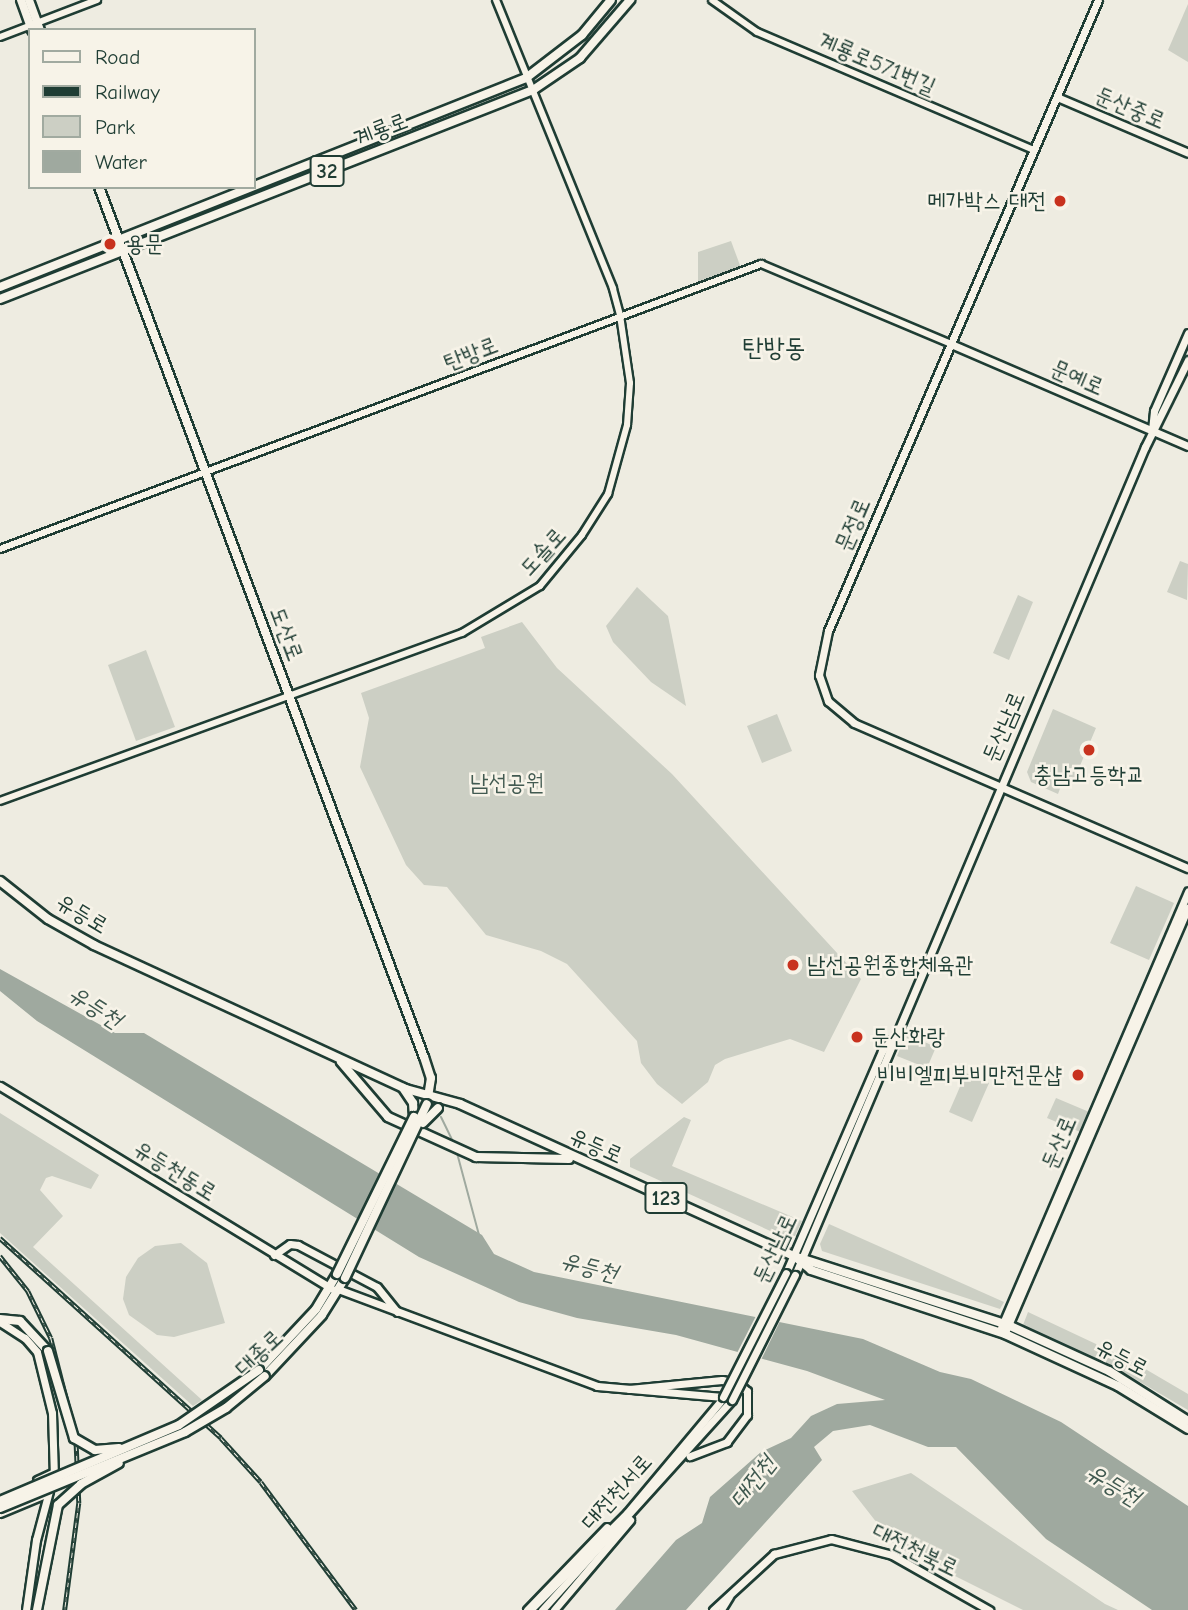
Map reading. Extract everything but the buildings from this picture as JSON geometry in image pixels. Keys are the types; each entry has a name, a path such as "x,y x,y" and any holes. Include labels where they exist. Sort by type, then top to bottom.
{"main road":[{"path":"21,0 35,27"},
{"path":"29,0 35,27"},
{"name":"계룡로","path":"256,186 526,78 582,35 611,0"},
{"name":"계룡로","path":"0,299 533,90 580,58 630,0"},
{"name":"문정로","path":"1098,0 828,631 819,675 828,701 847,719 1188,868"},
{"name":"둔산중로","path":"1057,97 1188,153"},
{"name":"도산로","path":"100,189 424,1057 431,1078 428,1100"},
{"name":"계룡로","path":"0,287 247,189"},
{"name":"둔산남로","path":"1152,431 1154,411 1188,333"},
{"name":"문예로","path":"951,344 1188,446"},
{"name":"둔산남로","path":"664,1480 732,1400 795,1275 882,1051 892,1039 1152,431 1164,416 1188,360"},
{"name":"유등로","path":"0,881 48,919 94,945 428,1100 460,1104 799,1259 1002,1333 1118,1386 1188,1429"},
{"name":"둔산로","path":"1006,1324 1188,891"},
{"name":"둔산로","path":"1002,1333 1188,906"},
{"path":"330,1054 352,1072 387,1117 464,1152 497,1161 580,1160"},
{"name":"유등천동로","path":"0,1086 274,1255 335,1288 597,1386 723,1397"},
{"path":"403,1088 410,1097 414,1117"},
{"name":"대종로","path":"341,1276 414,1117 428,1100"},
{"name":"대종로","path":"0,1511 130,1451 199,1413 262,1373 296,1346 335,1288 409,1147 428,1100"},
{"path":"409,1147 438,1108 460,1104"},
{"path":"274,1255 289,1244 298,1245 377,1287 397,1312"},
{"name":"둔산남로","path":"723,1397 786,1273 799,1259"},
{"name":"유등로","path":"799,1259 1006,1324 1109,1371 1188,1421"},
{"path":"0,1320 20,1321 48,1351 74,1438 95,1450 130,1451"},
{"path":"0,1320 25,1338 37,1352 52,1413 55,1473 48,1493 26,1610"},
{"path":"542,1610 630,1513 694,1451 727,1442 747,1415 747,1391 738,1382 722,1380 638,1384 626,1390"},
{"path":"701,1395 711,1406 708,1419"},
{"name":"대전천서로","path":"530,1609 630,1513 723,1397"},
{"path":"37,1610 58,1504 81,1484 130,1451"},
{"name":"대종로","path":"0,1499 130,1451"},
{"path":"0,1499 55,1473"},
{"path":"0,1511 48,1493"},
{"path":"554,1610 626,1529 630,1513"},
{"name":"대전천북로","path":"740,1582 782,1550 844,1540 904,1560 989,1610"},
{"path":"713,1610 740,1582"}],"street":[{"path":"35,27 97,0"},
{"name":"도솔로","path":"0,801 463,633 540,586 562,562 608,494 617,469 630,383 620,315 496,0"},
{"name":"계룡로571번길","path":"712,0 757,32 1034,150"},
{"path":"0,37 28,29"},
{"name":"탄방로","path":"0,549 761,264 951,344"},
{"name":"대전천북로","path":"722,1610 740,1582"}],"green space":[{"path":"1188,4 1188,62 1168,50"},
{"path":"731,241 741,268 698,283 698,252"},
{"path":"1180,561 1188,564 1187,600 1167,592"},
{"path":"637,587 668,616 686,706 651,682 613,642 606,626"},
{"path":"1018,595 1033,602 1009,660 993,653"},
{"name":"남선공원","path":"522,622 557,668 672,774 861,979 824,1052 790,1039 725,1059 715,1065 708,1082 682,1104 657,1084 641,1063 637,1041 567,964 541,951 486,935 447,887 424,885 406,865 360,767 369,718 361,693 485,648 481,637"},
{"path":"146,650 175,727 136,741 108,665"},
{"path":"1053,709 1096,728 1071,787 1062,783 1058,794 1031,782 1027,772"},
{"path":"777,714 792,751 762,763 747,726"},
{"path":"1136,886 1174,903 1149,960 1110,943"},
{"path":"906,1034 936,1047 927,1068 897,1056"},
{"path":"966,1073 989,1083 972,1122 949,1112"},
{"path":"1056,1098 1094,1114 1085,1134 1047,1118"},
{"path":"0,1113 99,1175 91,1189 52,1176 46,1178 40,1190 63,1216 33,1247 202,1400 193,1406 0,1233"},
{"path":"684,1117 691,1120 672,1166 802,1221 795,1236 788,1239 630,1167 630,1159"},
{"path":"829,1224 1004,1302 1000,1309 822,1251 820,1244"},
{"path":"181,1243 207,1263 225,1323 174,1337 157,1335 129,1315 123,1299 126,1277 138,1258 155,1246"},
{"path":"1028,1312 1130,1360 1188,1394 1188,1410 1123,1372 1023,1325"},
{"path":"911,1473 1105,1604 1118,1610 1023,1610 895,1546 852,1491"}],"water":[{"path":"0,969 115,1033 144,1033 482,1235 494,1254 534,1272 863,1339 940,1372 971,1379 1061,1422 1188,1506 1188,1610 1152,1610 1046,1539 956,1447 928,1447 870,1425 833,1431 814,1447 822,1460 686,1610 615,1610 676,1540 702,1523 710,1497 761,1452 791,1438 811,1416 837,1404 885,1400 807,1371 676,1335 577,1318 519,1302 419,1257 37,1021 0,991"}],"pier":[{"path":"758,1312 782,1317 760,1362 736,1355"}],"waterway":[{"path":"441,1117 454,1144"},
{"path":"457,1153 479,1235"}],"railway":[{"path":"0,1238 221,1438 261,1482 356,1610"},
{"path":"0,1256 28,1291 51,1338 76,1436 79,1503 65,1610"}],"place":[{"name":"메가박스 대전","path":"1060,201"},
{"name":"용문","path":"110,244"},
{"name":"충남고등학교","path":"1089,750"},
{"name":"남선공원종합체육관","path":"793,965"},
{"name":"둔산화랑","path":"857,1037"},
{"name":"비비엘피부비만전문샵","path":"1078,1075"}],"district":[{"name":"탄방동","path":"774,349"}],"water label":[{"name":"유등천","path":"95,1007"},
{"name":"유등천","path":"589,1267"},
{"name":"대전천","path":"753,1482"},
{"name":"유등천","path":"1113,1485"}]}
